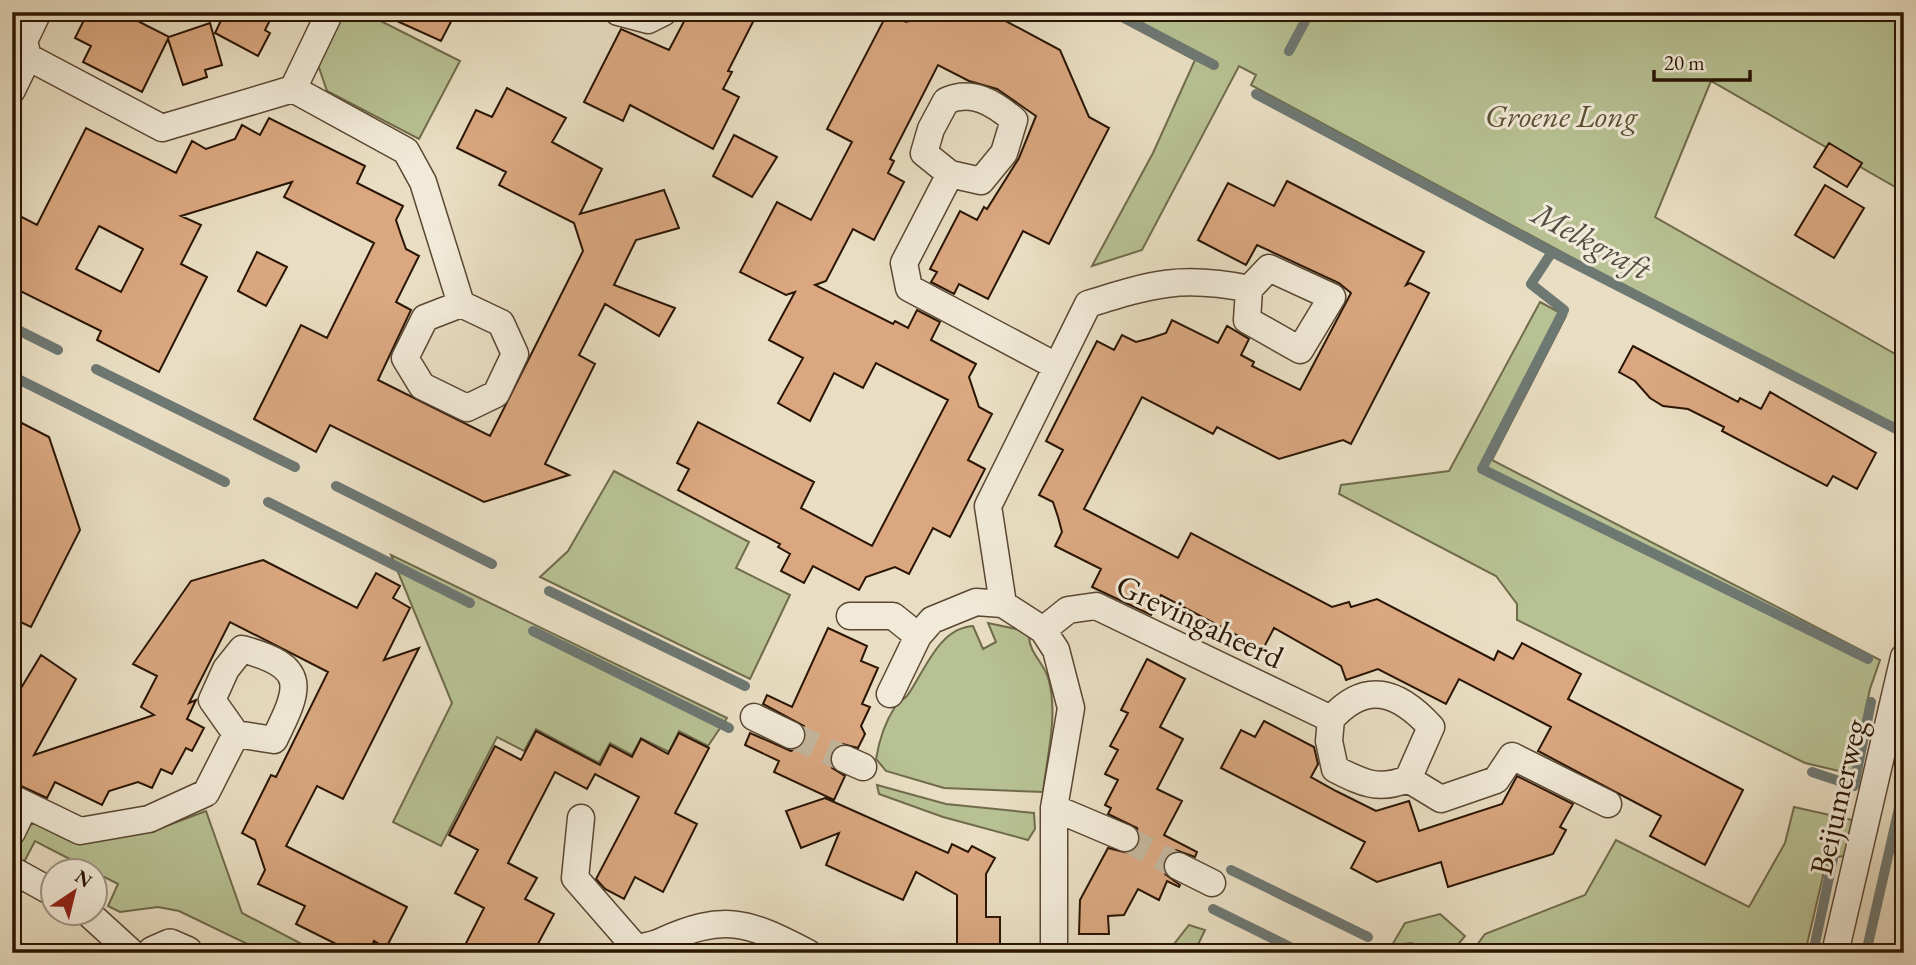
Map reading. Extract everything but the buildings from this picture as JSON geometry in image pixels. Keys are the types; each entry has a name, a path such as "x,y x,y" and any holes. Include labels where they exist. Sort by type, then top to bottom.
{"street":[{"path":"12,90 28,57 24,41 38,12"},
{"path":"293,89 330,12"},
{"path":"618,12 648,20 664,12"},
{"path":"28,57 162,128 293,89 406,151 423,182 461,304"},
{"path":"950,174 904,262 909,288 1056,366"},
{"path":"1003,604 988,506 1088,304 1161,282 1213,281 1249,289"},
{"path":"890,694 918,636 932,620 976,602 1003,604 1044,631 1056,650 1071,708 1054,808 1054,953"},
{"name":"Grevingaheerd","path":"1044,631 1068,610 1096,606 1331,719"},
{"path":"850,616 893,616 918,636"},
{"name":"Beijumerweg","path":"1835,953 1904,657"},
{"path":"1383,694 1406,705 1431,727 1408,779 1389,787 1370,786 1335,769 1329,741 1331,719 1348,700 1383,694"},
{"path":"754,717 791,734"},
{"path":"12,832 19,801 80,831 149,819 206,793 236,734"},
{"path":"1408,779 1441,799 1496,780 1512,755 1608,804"},
{"path":"1054,808 1125,838"},
{"path":"581,818 575,878 633,950 657,943 682,930 720,922 762,928 808,953"},
{"path":"1178,866 1212,883"},
{"path":"12,870 38,884"},
{"path":"102,926 132,953"},
{"path":"154,953 170,946 186,953"}],"green space":[{"path":"340,12 363,12 460,61 419,139 327,91 316,59"},
{"name":"Groene Long","path":"1105,12 1904,12 1904,192 1711,81 1655,217 1904,359 1904,436 1251,85 1256,75 1239,66 1142,250 1092,266 1153,153 1195,60"},
{"path":"1540,302 1566,316 1492,460 1880,660 1870,689 1852,774 1805,763 1517,620 1517,604 1496,576 1339,494 1341,485 1449,471"},
{"path":"614,471 749,542 736,568 790,595 750,679 540,577 568,551"},
{"path":"391,555 727,718 708,746 679,731 669,752 641,738 632,755 610,743 599,763 536,729 524,751 497,737 441,846 393,822 452,703"},
{"path":"988,623 1021,630 1029,637 1032,649 1047,675 1052,722 1043,792 944,788 886,771 876,759 883,732 895,707 907,696 933,653 950,635 973,626 983,649 996,642"},
{"path":"877,785 946,804 1034,813 1035,829 1028,840 943,817 879,794"},
{"path":"1794,807 1861,822 1854,854 1827,859 1805,953 1471,953 1485,934 1585,895 1616,840 1749,907 1785,843"},
{"path":"206,811 242,913 319,953 266,953 179,911 158,907 120,912 108,906 118,884 108,879 108,856 64,856 35,841 24,862 12,855 26,826 41,822 153,831"},
{"path":"1440,914 1465,936 1451,953 1430,953 1412,943 1392,945 1405,923"},
{"path":"1189,925 1205,930 1194,953 1167,953"}],"waterway":[{"name":"Melkgraft","path":"1113,12 1214,65"},
{"path":"1289,51 1310,12"},
{"name":"Melkgraft","path":"1256,94 1552,252 1904,433"},
{"path":"1552,252 1531,284 1564,310 1482,469 1868,659"},
{"path":"12,327 58,350"},
{"path":"96,369 295,467"},
{"path":"12,376 225,482"},
{"path":"336,486 492,564"},
{"path":"268,502 470,603"},
{"path":"549,591 745,686"},
{"path":"533,631 729,728"},
{"path":"1812,772 1854,786 1871,702"},
{"path":"1866,953 1904,786"},
{"path":"1813,953 1834,854"},
{"path":"1231,870 1368,937"},
{"path":"1213,909 1302,953"}],"tunnel":[{"path":"791,735 845,759"},
{"path":"1125,838 1178,866"}]}
